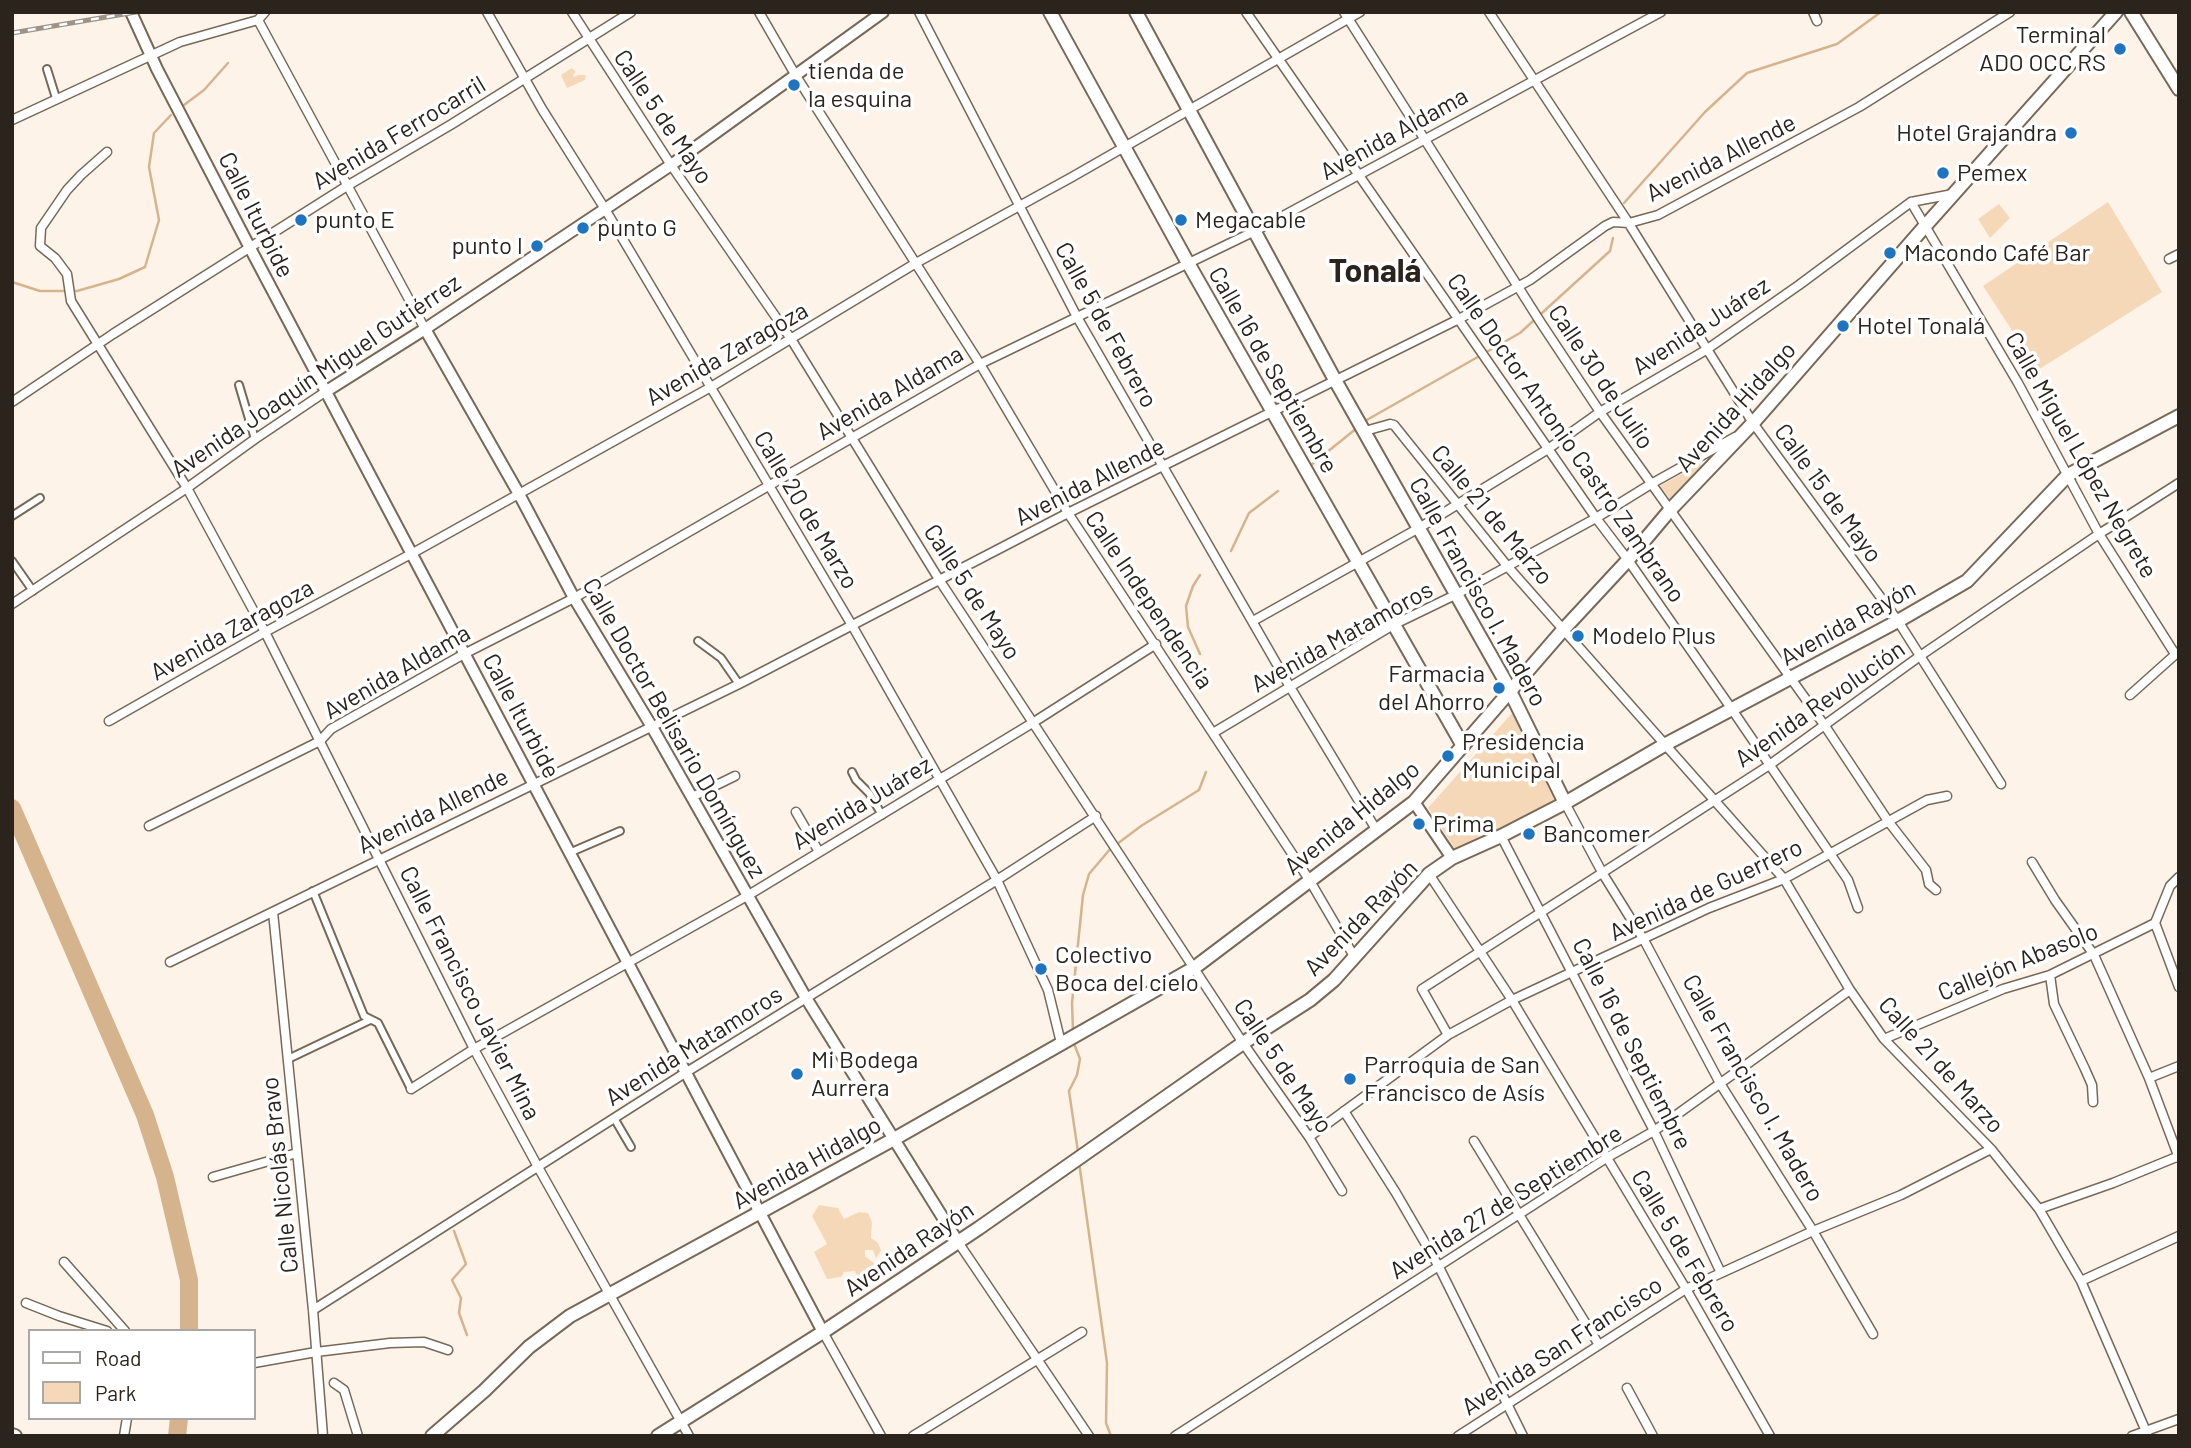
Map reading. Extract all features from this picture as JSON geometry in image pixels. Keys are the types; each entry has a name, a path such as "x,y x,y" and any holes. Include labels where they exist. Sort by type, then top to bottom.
{"main road":[{"name":"Calle 16 de Septiembre","path":"1050,12 1188,263 1463,746"},
{"name":"Calle Francisco I. Madero","path":"1136,12 1335,380 1510,691 1565,803"},
{"name":"Avenida Hidalgo","path":"432,1436 529,1347 570,1316 894,1139 1194,968 1414,802 1563,630 1670,510 1750,426 2116,12"},
{"path":"2131,12 2179,89"},
{"name":"Avenida Rayón","path":"658,1436 958,1242 1243,1043 1310,1000 1355,958 1429,874 1452,858 1565,803 1731,708 1898,621 1967,581 2068,475 2179,416"}],"street":[{"name":"Calle Iturbide","path":"131,12 250,248 411,554 822,1332 881,1436"},
{"path":"12,120 151,55 200,36 258,20 265,12"},
{"name":"Calle 20 de Marzo","path":"487,12 770,486 998,880 1048,990 1063,1042"},
{"name":"Calle 5 de Mayo","path":"572,12 671,165 791,339 940,581 1342,1191"},
{"name":"Avenida Ferrocarril","path":"12,402 347,186 631,12"},
{"name":"Calle Independencia","path":"759,12 796,76 979,364 1068,513 1310,881 1355,958"},
{"name":"Avenida Joaquín Miguel Gutiérrez","path":"12,604 187,488 255,439 671,165 883,12"},
{"name":"Calle 5 de Febrero","path":"919,12 1077,317 1290,687 1377,831"},
{"name":"Calle Doctor Antonio Castro Zambrano","path":"1246,12 1596,518 1731,708 1847,880 1858,908"},
{"name":"Avenida Zaragoza","path":"109,721 265,632 711,387 916,263 1279,60 1346,16 1360,12"},
{"name":"Calle 15 de Mayo","path":"1489,12 1629,223 1750,426 1898,621 2001,784"},
{"name":"Avenida Aldama","path":"149,826 320,741 331,729 464,654 574,598 979,364 1255,231 1661,12"},
{"path":"1813,12 1817,21"},
{"name":"Avenida Allende","path":"170,962 740,684 1068,513 1459,319 1518,287 1605,226 1613,222 1629,223 1658,215 1859,107 2006,13"},
{"name":"Calle 30 de Julio","path":"1346,16 1600,412 1825,726 1888,821 1926,870 1928,884 1936,890"},
{"name":"Calle Doctor Belisario Domínguez","path":"258,20 574,598 652,727 806,998 958,1242 1089,1436"},
{"path":"47,69 56,98"},
{"name":"Calle Francisco Javier Mina","path":"107,152 67,190 41,228 40,246 55,258 66,274 71,301 187,488 265,632 474,1049 608,1294 690,1436"},
{"path":"1911,202 1955,193"},
{"name":"Calle Miguel López Negrete","path":"1911,202 2018,383 2099,534 2177,653"},
{"name":"Avenida Juárez","path":"1253,621 1458,505 1548,449 1600,412 1706,350 1911,202"},
{"path":"2169,259 2179,254"},
{"path":"239,384 255,439"},
{"name":"Calle 21 de Marzo","path":"1364,429 1392,424 1563,630"},
{"name":"Avenida Matamoros","path":"1213,733 1393,625 1455,595 1596,518 1750,426"},
{"name":"Avenida Revolución","path":"1448,1035 1422,989 1768,766 1920,656 2179,483"},
{"path":"12,516 40,498"},
{"path":"12,561 33,591"},
{"path":"1563,630 1666,744"},
{"path":"698,641 721,657 740,684"},
{"name":"Avenida Juárez","path":"411,1088 474,1049 747,896 1034,722 1156,644"},
{"path":"2130,695 2177,653"},
{"name":"Calle 21 de Marzo","path":"1666,744 1784,879 1850,990 1884,1039 1991,1149 2039,1209 2081,1281 2147,1432"},
{"path":"852,772 882,815"},
{"path":"692,797 735,776"},
{"name":"Avenida de Guerrero","path":"1309,1138 1448,1035 1512,1000 1709,908 1784,879 1927,800 1947,796"},
{"path":"1414,802 1452,858"},
{"name":"Calle Francisco I. Madero","path":"1565,803 1603,874 1644,940 1721,1085 1813,1231 1873,1334"},
{"path":"796,812 819,852"},
{"name":"Avenida Matamoros","path":"313,1310 1096,816"},
{"path":"569,853 620,831"},
{"name":"Calle 16 de Septiembre","path":"1501,836 1654,1131 1721,1273"},
{"path":"2032,862 2094,955 2150,1078 2179,1157 2039,1209"},
{"name":"Calle 5 de Febrero","path":"1429,874 1512,1000 1608,1157 1770,1436"},
{"path":"2179,877 2170,886 2155,923 2179,987"},
{"path":"313,891 365,1016 378,1023 411,1088"},
{"name":"Calle Nicolás Bravo","path":"273,912 323,1436"},
{"name":"Callejón Abasolo","path":"1884,1039 2004,989 2050,975 2155,923"},
{"path":"2050,975 2054,1004 2092,1085 2093,1102"},
{"name":"Avenida 27 de Septiembre","path":"1175,1436 1608,1157 1654,1131 1850,990"},
{"path":"288,1059 370,1020"},
{"path":"2150,1078 2179,1066"},
{"path":"1344,1111 1396,1193 1438,1267 1523,1436"},
{"path":"614,1118 631,1146"},
{"path":"1474,1141 1599,1345"},
{"name":"Avenida San Francisco","path":"1458,1436 1686,1289 1813,1231 1901,1195 1991,1149"},
{"path":"214,1177 297,1153"},
{"path":"2081,1281 2179,1236"},
{"path":"64,1262 123,1329"},
{"path":"26,1303 101,1329"},
{"path":"913,1436 1082,1332"},
{"path":"256,1363 390,1343 424,1342 448,1350"},
{"path":"334,1384 344,1390 358,1436"},
{"path":"1627,1388 1653,1436"},
{"path":"2132,1436 2179,1419"}],"green space":[{"path":"572,68 576,72 574,77 586,75 585,80 567,88 561,75"},
{"path":"2108,202 2162,292 2038,370 1983,286"},
{"path":"1999,204 2010,218 1990,238 1978,219"},
{"path":"1700,464 1704,467 1673,503 1660,486"},
{"path":"1513,712 1555,802 1457,852 1428,808"},
{"path":"819,1205 838,1208 844,1219 859,1212 868,1213 872,1222 871,1238 878,1243 881,1251 876,1258 873,1250 865,1250 865,1256 876,1265 879,1274 875,1281 868,1279 860,1283 855,1271 827,1279 814,1252 827,1244 812,1216"}],"waterway":[{"path":"1624,203 1705,112 1747,73 1837,44 1881,12"},
{"path":"184,105 204,90 228,63"},
{"path":"12,282 40,291 77,291 119,279 145,267 159,220 149,167 154,133 171,115"},
{"path":"1365,421 1520,333 1610,251 1613,238"},
{"path":"1311,465 1357,428"},
{"path":"1231,551 1249,513 1278,491"},
{"path":"1200,575 1186,606 1188,627 1200,654"},
{"path":"1117,844 1199,790 1206,772"},
{"path":"12,808 145,1115 165,1177 189,1280 189,1329"},
{"path":"1073,1031 1072,1003 1083,895 1089,874 1111,848"},
{"path":"1073,1041 1080,1059 1077,1075 1069,1091 1078,1152"},
{"path":"1079,1162 1107,1363 1106,1423 1111,1436"},
{"path":"454,1231 466,1264 452,1280 461,1298 459,1313 467,1335"},
{"path":"177,1436 179,1420"}],"railway":[{"path":"12,33 136,12"}],"place":[{"name":"Terminal ADO OCC RS","path":"2120,49"},
{"name":"tienda de la esquina","path":"794,85"},
{"name":"Hotel Grajandra","path":"2071,133"},
{"name":"Pemex","path":"1943,173"},
{"name":"punto E","path":"301,220"},
{"name":"Megacable","path":"1181,220"},
{"name":"punto G","path":"583,228"},
{"name":"punto I","path":"537,246"},
{"name":"Macondo Café Bar","path":"1890,253"},
{"name":"Hotel Tonalá","path":"1843,326"},
{"name":"Modelo Plus","path":"1578,636"},
{"name":"Farmacia del Ahorro","path":"1499,688"},
{"name":"Presidencia Municipal","path":"1448,756"},
{"name":"Prima","path":"1419,824"},
{"name":"Bancomer","path":"1529,834"},
{"name":"Colectivo Boca del cielo","path":"1041,969"},
{"name":"Mi Bodega Aurrera","path":"797,1074"},
{"name":"Parroquia de San Francisco de Asís","path":"1350,1079"}],"district":[{"name":"Tonalá","path":"1375,271"}]}
